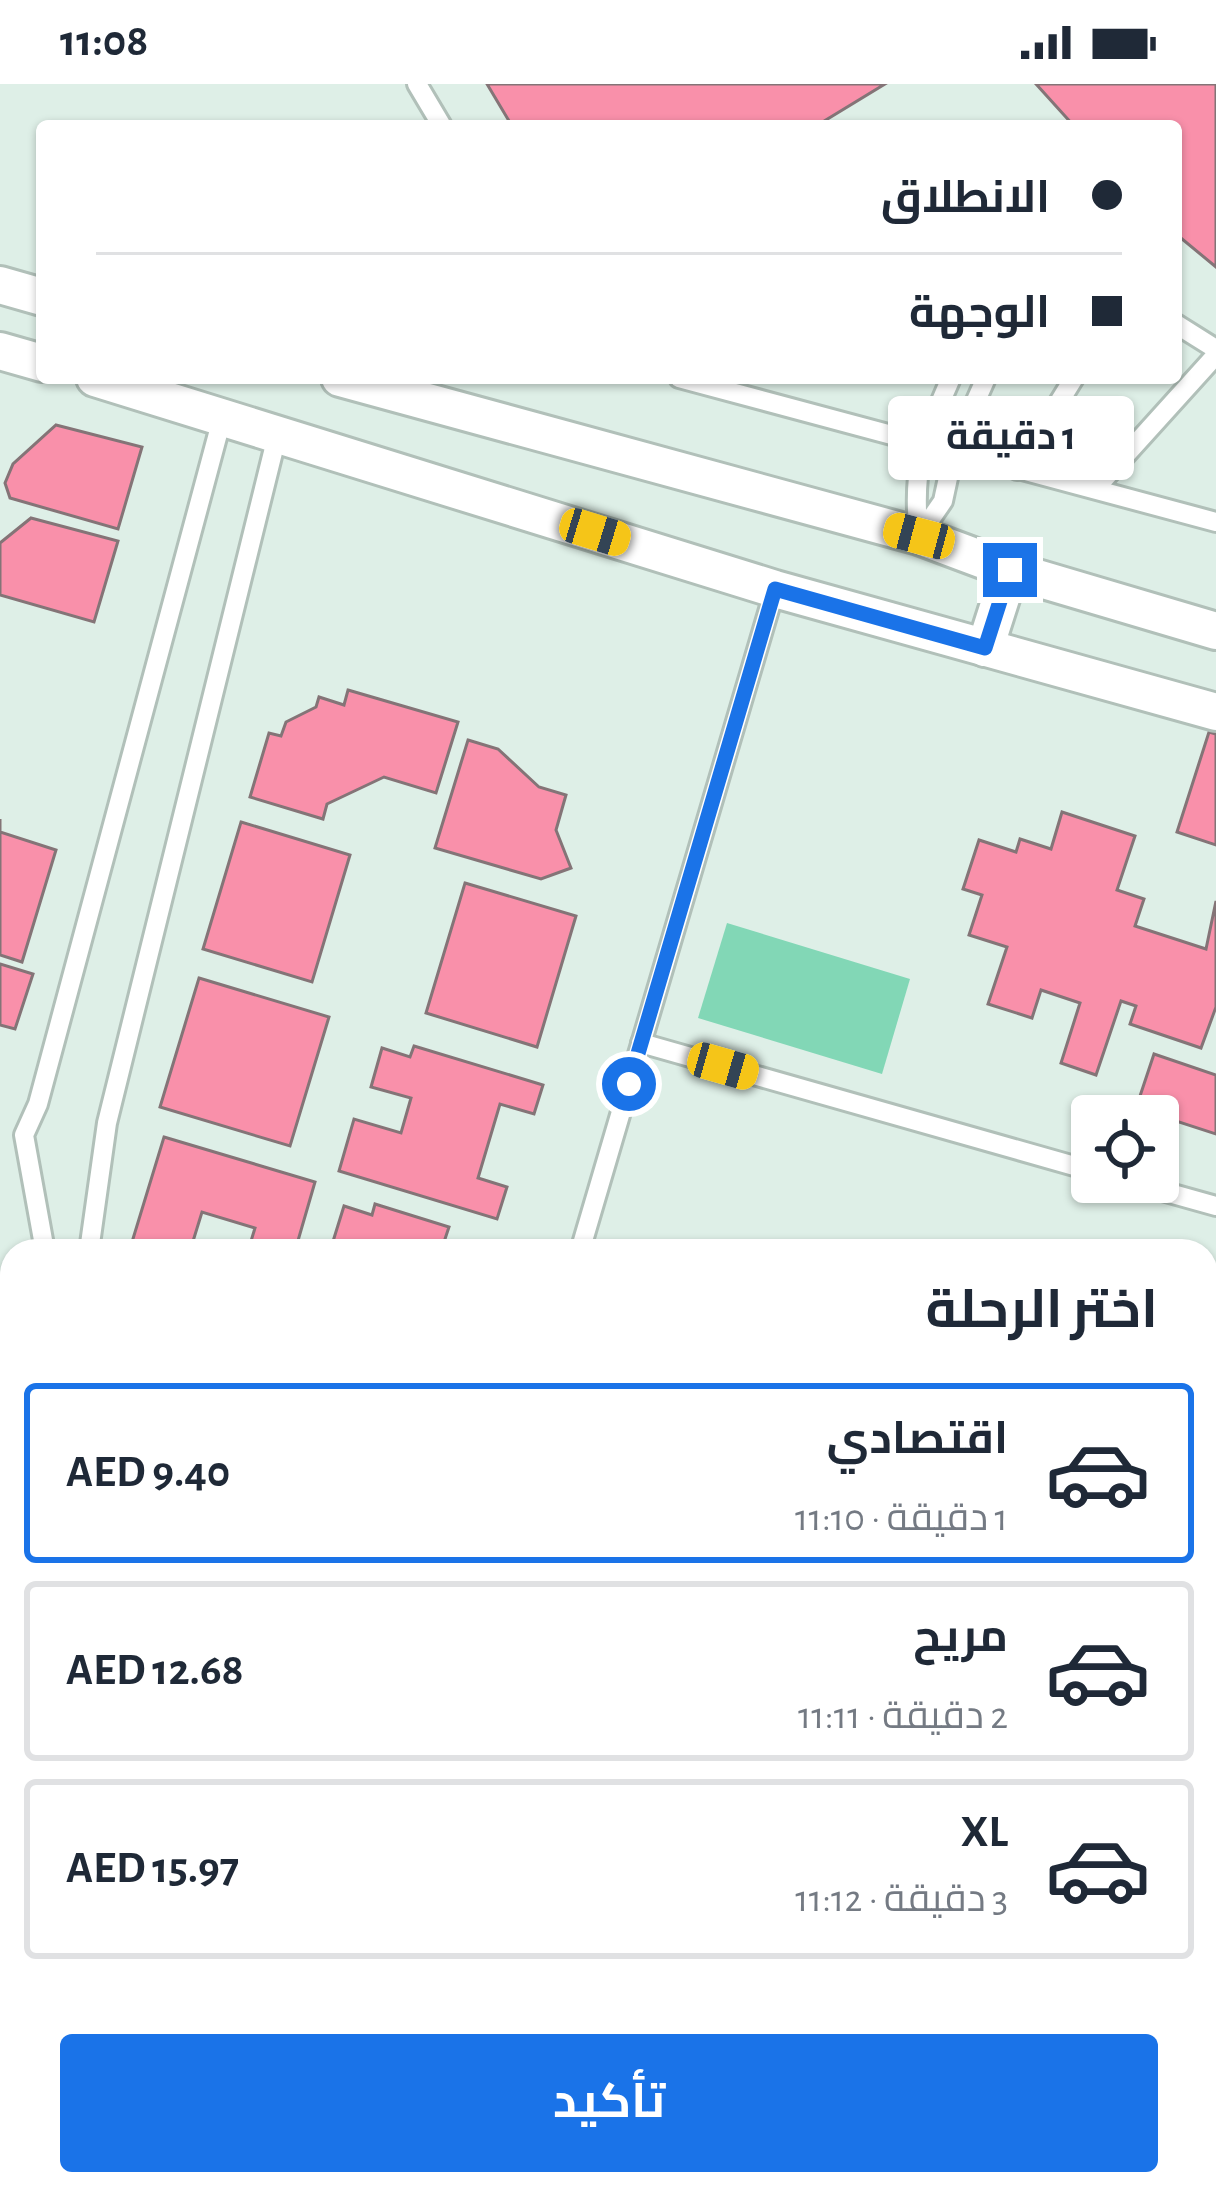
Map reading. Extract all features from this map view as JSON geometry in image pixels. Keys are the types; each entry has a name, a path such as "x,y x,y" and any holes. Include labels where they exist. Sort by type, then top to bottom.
{"street":[{"path":"0,285 36,295"},
{"path":"0,351 36,361"},
{"path":"116,384 775,589 1216,712"},
{"path":"362,384 919,536 1010,570 1216,631"},
{"path":"985,648 1010,570"}],"lane":[{"path":"417,84 438,120"},
{"path":"1095,488 1216,352 1182,328"},
{"path":"702,384 1017,470 1212,515"},
{"path":"919,536 913,485 924,442 948,384"},
{"path":"919,536 943,501 954,450 983,384"},
{"path":"1017,470 1070,384"},
{"path":"43,1239 23,1136 38,1104 223,415"},
{"path":"91,1239 106,1123 278,431"},
{"path":"584,1239 775,589"},
{"path":"641,1043 1071,1165"},
{"path":"0,1129 23,1136"},
{"path":"1179,1196 1216,1206"}],"green space":[{"path":"727,923 910,979 882,1074 698,1018"}],"building":[{"path":"487,84 885,84 826,120 508,120"},
{"path":"1036,84 1216,84 1216,267 1182,239 1182,120 1069,120"},
{"path":"56,425 142,447 118,529 10,498 5,483 13,464"},
{"path":"31,518 118,541 94,622 0,595 0,543"},
{"path":"348,690 458,722 436,793 384,777 327,804 323,819 250,797 269,733 281,736 286,722 316,707 319,697 344,705"},
{"path":"1209,732 1216,734 1216,845 1177,832"},
{"path":"468,740 498,749 539,787 566,795 556,830 571,868 541,879 435,848"},
{"path":"1062,812 1135,836 1117,890 1144,899 1135,926 1206,949 1216,901 1216,1007 1201,1048 1130,1024 1136,1006 1121,1001 1096,1075 1061,1063 1080,1003 1041,990 1032,1018 988,1004 1007,947 969,935 982,895 963,889 979,840 1016,852 1020,839 1051,849"},
{"path":"241,822 350,855 312,982 203,949"},
{"path":"0,832 56,850 22,962 0,955"},
{"path":"465,883 576,916 537,1047 426,1013"},
{"path":"0,964 33,974 15,1029 0,1025"},
{"path":"199,978 329,1017 290,1146 160,1107"},
{"path":"414,1046 543,1085 534,1114 500,1104 478,1178 507,1187 497,1219 339,1171 354,1119 401,1133 411,1098 371,1087 382,1048 410,1057"},
{"path":"1154,1054 1216,1075 1216,1134 1179,1122 1179,1095 1140,1095"},
{"path":"164,1137 315,1182 298,1239 252,1239 255,1228 202,1212 194,1239 133,1239"},
{"path":"375,1204 449,1227 445,1239 334,1239 344,1206 372,1215"}],"route":[{"path":"629,1084 775,589 985,648 1010,570"}]}
